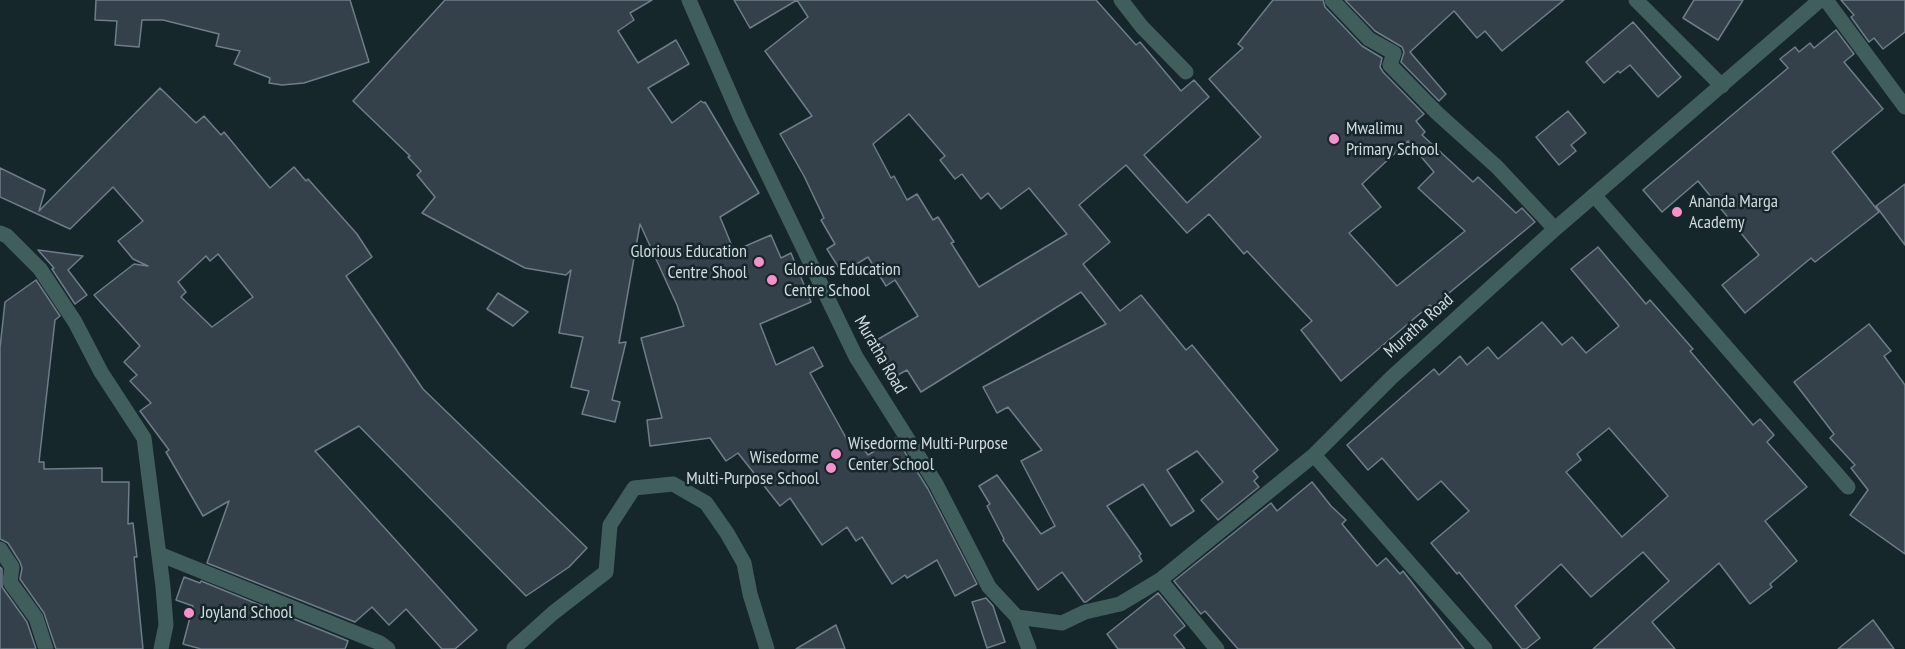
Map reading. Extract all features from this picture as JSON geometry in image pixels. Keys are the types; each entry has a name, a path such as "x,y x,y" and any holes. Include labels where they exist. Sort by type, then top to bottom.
{"street":[{"name":"Muratha Road","path":"688,0 741,120 856,357 936,484 989,587 1017,617 1029,649"},
{"path":"1120,0 1142,27 1186,72"},
{"path":"1332,0 1369,39 1394,53 1389,65 1437,113 1497,167 1555,229"},
{"path":"1636,0 1722,86"},
{"name":"Muratha Road","path":"1017,617 1062,622 1085,612 1120,604 1160,579 1314,455 1392,377 1555,229 1820,0"},
{"path":"1826,0 1905,107"},
{"path":"1594,195 1848,487"},
{"path":"0,233 7,236 40,269 75,322 101,372 144,438 166,625 161,649"},
{"path":"1314,455 1485,649"},
{"path":"515,649 553,613 606,572 610,525 634,488 673,484 706,503 727,533 744,563 750,594 767,649"},
{"path":"0,549 12,567 10,582 36,618 46,649"},
{"path":"159,554 388,649"},
{"path":"1160,579 1217,649"}],"building":[{"path":"96,0 350,0 369,62 304,83 282,85 269,83 270,78 234,64 240,51 216,46 219,34 163,20 142,20 139,47 115,45 117,21 95,20"},
{"path":"445,0 652,0 630,13 634,20 618,31 638,63 676,40 689,64 648,88 672,123 701,101 705,102 759,193 720,217 734,251 771,235 781,258 791,253 811,302 760,324 776,365 813,347 823,366 810,373 850,445 857,440 868,455 896,438 928,489 977,584 955,596 937,560 907,578 905,575 892,584 862,537 856,541 847,527 822,545 790,498 780,506 738,453 726,461 710,438 650,446 647,420 662,418 641,338 684,326 677,305 640,224 619,343 626,342 612,400 620,402 615,422 582,414 589,391 571,387 583,337 559,333 571,270 566,275 525,268 422,213 435,197 417,175 421,171 408,157 410,156 353,101"},
{"path":"734,0 797,0 750,28"},
{"path":"797,0 1096,0 1136,45 1140,42 1181,91 1194,80 1209,97 1144,155 1187,203 1261,137 1209,79 1243,48 1238,44 1273,0 1323,0 1325,7 1362,46 1382,58 1380,67 1383,72 1424,114 1416,121 1425,132 1422,135 1473,182 1478,177 1516,213 1522,208 1535,222 1432,307 1430,305 1341,381 1301,330 1312,321 1247,251 1244,254 1209,214 1187,233 1126,165 1079,205 1110,242 1083,264 1120,311 1141,295 1186,350 1192,345 1278,450 1253,471 1258,477 1254,481 1259,487 1218,520 1201,500 1223,482 1197,451 1167,470 1194,511 1171,526 1143,484 1107,506 1141,554 1139,556 1142,561 1086,602 1062,572 1038,590 1003,540 987,506 990,504 979,486 997,475 1041,534 1055,526 1021,461 1042,450 1008,407 997,413 983,387 1106,324 1081,292 921,392 907,370 894,377 875,341 918,316 895,280 886,286 868,257 842,273 827,249 835,244 821,220 824,218 780,134 812,116 765,51 808,17","holes":["909,114 945,156 940,160 955,179 962,174 981,199 988,193 1001,209 1029,188 1067,234 979,287 951,243 954,242 938,217 933,220 917,194 907,200 894,176 891,178 873,144","1408,141 1434,172 1418,188 1465,231 1397,286 1349,233 1381,207 1362,184"]},
{"path":"1345,0 1564,0 1502,51 1485,31 1477,38 1454,11 1410,52 1446,94 1439,101 1401,62 1404,52 1402,47 1375,31"},
{"path":"1694,0 1743,0 1718,40 1683,18"},
{"path":"1841,0 1905,0 1905,32 1883,49 1874,38 1869,42 1851,17 1854,15"},
{"path":"1633,22 1681,77 1658,97 1630,65 1620,73 1618,71 1604,83 1586,62"},
{"path":"1836,30 1854,54 1844,62 1883,109 1832,152 1879,212 1815,262 1811,258 1745,313 1722,285 1759,255 1698,181 1662,212 1643,190 1788,68 1780,59 1795,47 1799,52 1810,43 1814,48"},
{"path":"160,88 196,123 204,116 221,135 224,132 270,188 294,167 306,181 308,179 357,234 372,257 346,276 423,389 587,548 569,567 526,596 359,426 315,451 477,630 455,649 442,649 406,609 389,625 372,607 355,622 207,563 229,501 203,516 166,452 169,450 140,411 151,403 130,381 137,375 124,362 140,346 94,295 134,264 148,266 133,259 118,241 143,221 113,187 70,229 0,197 0,168 45,190 39,211","holes":["218,254 253,297 212,327 181,297 186,292 178,282 206,256 210,261"]},
{"path":"1568,111 1586,133 1571,145 1576,151 1559,165 1536,137"},
{"path":"1905,184 1905,245 1876,206"},
{"path":"1598,247 1646,304 1650,300 1693,349 1690,351 1753,425 1760,419 1774,435 1767,442 1807,487 1765,521 1797,561 1770,584 1772,587 1750,604 1719,563 1652,622 1675,649 1593,649 1669,581 1643,552 1591,597 1561,564 1515,606 1540,638 1526,649 1522,649 1459,572 1457,574 1431,543 1469,511 1441,481 1418,500 1382,458 1368,470 1347,445 1434,369 1439,375 1460,356 1467,365 1488,347 1498,359 1542,322 1562,345 1572,337 1586,353 1619,326 1571,269","holes":["1609,428 1668,496 1622,537 1566,472 1581,460 1577,454"]},
{"path":"38,250 83,256 68,270 87,295 75,304 52,269 54,268"},
{"path":"36,280 60,316 55,320 39,462 44,462 44,469 102,468 102,482 129,482 128,524 133,523 143,649 56,649 44,613 20,579 22,568 20,562 8,543 0,539 0,348 5,302"},
{"path":"498,293 528,312 513,326 487,309"},
{"path":"1869,324 1891,351 1884,356 1905,385 1905,554 1850,515 1868,490 1851,468 1855,465 1830,438 1834,434 1794,382"},
{"path":"1312,482 1331,506 1346,520 1342,524 1377,566 1386,558 1400,574 1403,571 1464,649 1238,649 1205,611 1201,614 1174,581 1271,503 1277,511"},
{"path":"0,567 2,587 27,622 36,649 0,649"},
{"path":"184,577 200,583 201,581 348,641 345,649 201,649 183,644 193,606 176,600"},
{"path":"1158,593 1185,626 1174,635 1185,649 1118,649 1107,634"},
{"path":"986,598 993,606 1005,642 987,648 972,602"},
{"path":"1873,620 1894,649 1838,649"},
{"path":"836,625 845,649 796,649"}],"place":[{"name":"Mwalimu Primary School","path":"1334,139"},
{"name":"Ananda Marga Academy","path":"1677,212"},
{"name":"Glorious Education Centre Shool","path":"759,262"},
{"name":"Glorious Education Centre School","path":"772,280"},
{"name":"Wisedorme Multi-Purpose Center School","path":"836,454"},
{"name":"Wisedorme Multi-Purpose School","path":"831,468"},
{"name":"Joyland School","path":"189,613"}]}
